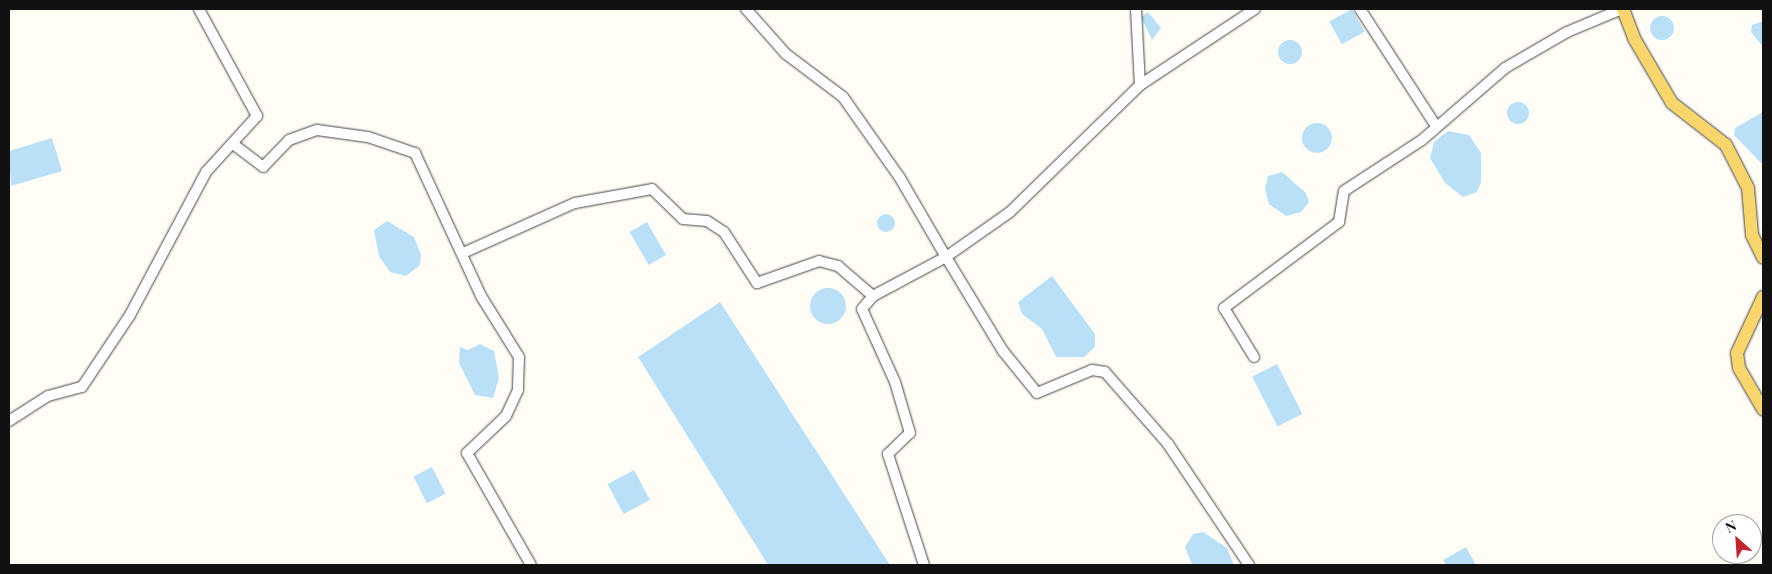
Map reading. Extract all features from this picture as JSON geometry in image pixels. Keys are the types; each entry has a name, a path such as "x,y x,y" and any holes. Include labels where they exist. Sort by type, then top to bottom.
{"main road":[{"path":"1622,9 1672,103 1726,145 1748,188 1752,235 1763,258"},
{"path":"1763,297 1737,353 1739,368 1763,409"}],"street":[{"path":"9,421 48,396 82,388 130,315 206,172 232,144 258,111 198,9"},
{"path":"746,9 786,54 844,97 900,178 1003,350 1037,393 1092,370 1105,372 1168,444 1249,565"},
{"path":"1136,9 1140,85"},
{"path":"924,565 888,454 910,433 895,382 864,318 865,301 946,257 1010,212 1140,85 1255,9"},
{"path":"1360,9 1436,126"},
{"path":"1254,357 1225,312 1227,304 1329,232 1342,216 1344,191 1436,126 1505,68 1567,32 1622,9"},
{"path":"232,144 264,167 289,140 317,130 368,137 411,150 519,366 518,390 506,416 466,452 531,565"},
{"path":"463,253 576,202 652,189 683,218 707,221 724,232 757,283 819,261 838,266 873,296"}],"water":[{"path":"1352,9 1365,32 1342,44 1329,22"},
{"path":"1148,12 1161,28 1152,40 1141,17"},
{"path":"1662,16 1667,17 1673,23 1673,33 1667,39 1662,40 1657,39 1651,33 1650,28 1651,23 1657,17"},
{"path":"1763,21 1763,47 1751,32 1752,25"},
{"path":"1290,40 1299,43 1302,52 1299,61 1290,64 1281,61 1278,52 1281,43"},
{"path":"1518,102 1526,105 1529,113 1526,121 1518,124 1510,121 1507,113 1510,105"},
{"path":"1763,112 1763,165 1734,135 1735,128"},
{"path":"1317,123 1323,124 1331,132 1331,144 1323,152 1317,153 1311,152 1303,144 1302,138 1303,132 1311,124"},
{"path":"1448,131 1469,135 1481,153 1481,182 1477,192 1463,197 1445,183 1430,158 1434,142"},
{"path":"52,138 62,171 11,186 9,151"},
{"path":"1282,172 1306,193 1309,202 1301,212 1286,216 1269,204 1265,189 1268,176"},
{"path":"886,214 892,217 895,223 892,229 886,232 880,229 877,223 880,217"},
{"path":"387,221 414,237 421,255 420,265 406,276 390,272 379,256 374,230"},
{"path":"647,222 666,255 649,265 630,232"},
{"path":"1052,276 1095,334 1095,347 1084,357 1056,357 1042,329 1022,314 1018,302"},
{"path":"828,288 835,289 841,293 845,299 845,313 841,319 835,323 828,324 821,323 815,319 811,313 810,306 811,299 815,293 821,289"},
{"path":"720,302 890,565 768,565 638,357"},
{"path":"480,344 494,351 499,378 493,398 475,395 459,363 460,347 468,350"},
{"path":"1277,364 1302,414 1277,427 1252,377"},
{"path":"432,467 446,494 427,503 413,477"},
{"path":"634,470 650,500 623,514 608,484"},
{"path":"1203,532 1227,548 1234,565 1192,565 1185,547 1193,534"},
{"path":"1466,547 1476,565 1446,565 1443,560"}]}
